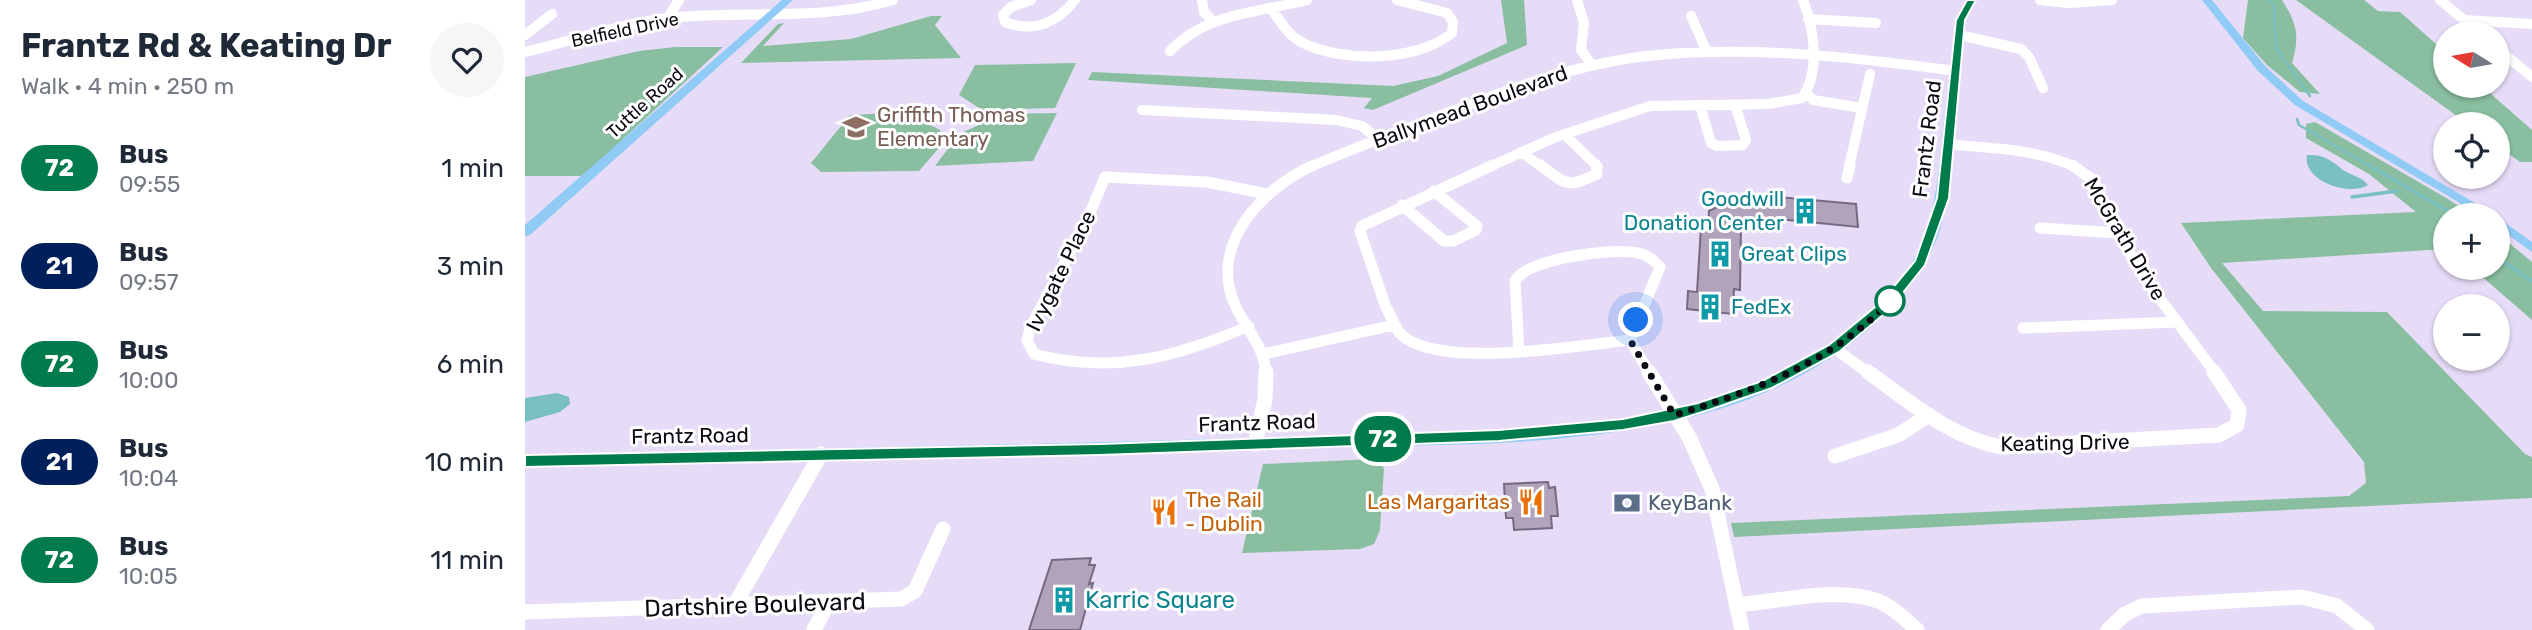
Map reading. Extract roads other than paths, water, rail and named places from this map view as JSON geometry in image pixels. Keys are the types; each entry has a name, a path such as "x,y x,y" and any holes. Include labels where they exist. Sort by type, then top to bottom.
{"main road":[{"name":"Tuttle Road","path":"525,232 788,0"},
{"name":"Frantz Road","path":"525,461 1255,444 1557,432 1674,415 1767,385 1834,348 1886,306 1921,262 1943,198 1961,20 1971,0"},
{"path":"2207,0 2262,69 2299,103 2469,203"},
{"path":"2510,231 2532,248"}],"street":[{"path":"667,19 679,0"},
{"name":"Belfield Drive","path":"525,51 667,19 845,13 893,0"},
{"path":"1031,0 1006,11 1003,15 1005,22 1023,27 1049,23 1062,16 1075,0"},
{"path":"1202,0 1204,12 1213,21"},
{"path":"1170,51 1185,34 1213,21 1272,10 1307,0"},
{"path":"1272,10 1308,49 1401,55 1436,47 1452,33 1453,22 1447,13 1397,0"},
{"path":"1577,0 1584,23 1581,50 1592,65"},
{"path":"1630,340 1519,352 1444,352 1421,349 1403,339 1394,325 1360,231 1362,226 1402,205 1564,134 1650,106 1795,100 1807,94 1812,77 1813,53 1803,0"},
{"path":"2040,0 2068,4 2112,0"},
{"path":"2440,0 2464,20 2532,24"},
{"path":"525,35 552,14"},
{"path":"1691,16 1707,52"},
{"path":"1808,19 1876,23"},
{"path":"1959,35 2021,49 2029,57 2043,88"},
{"name":"Ballymead Boulevard","path":"1255,444 1265,401 1264,354 1230,293 1228,256 1238,228 1267,194 1303,170 1518,85 1592,65 1707,52 1813,53 1956,71"},
{"path":"2510,59 2532,77"},
{"path":"1847,178 1870,74"},
{"path":"1807,94 1813,100 1862,108"},
{"path":"1700,105 1711,143 1730,145 1746,143 1735,104"},
{"path":"1142,110 1336,120 1362,126 1378,139"},
{"path":"1521,152 1567,184 1573,185 1597,174 1598,167 1564,134"},
{"name":"McGrath Drive","path":"1947,144 2079,160 2093,180 2118,233 2146,280 2230,393 2239,410 2237,425"},
{"path":"1105,177 1215,182 1234,184 1267,194"},
{"name":"Ivygate Place","path":"1105,177 1087,220 1031,326 1027,340 1034,354 1054,361 1138,361 1178,354 1249,326"},
{"path":"1402,205 1444,241 1453,242 1476,230 1476,226 1434,191"},
{"path":"2041,228 2118,233"},
{"path":"1519,352 1515,281 1519,273 1530,267 1613,250 1647,254 1656,260 1660,267 1630,340 1689,437 1712,489 1742,630"},
{"path":"2023,328 2177,322"},
{"path":"1264,354 1394,325"},
{"name":"Keating Drive","path":"1834,348 1929,415 1975,442 2001,447 2192,438 2219,435 2237,425"},
{"path":"1835,456 1898,435 1929,415"},
{"path":"734,606 821,454"},
{"name":"Dartshire Boulevard","path":"525,612 901,599 911,595 943,529"},
{"path":"1737,605 1853,596 1872,598 1891,607 1917,630"},
{"path":"2108,630 2125,614 2142,606 2302,597 2337,606 2367,630"},
{"path":"814,630 829,601"}],"waterway":[{"path":"2269,0 2274,5 2276,48 2310,96"},
{"path":"2297,119 2299,125 2372,167"},
{"path":"2368,165 2434,203"},
{"path":"2352,197 2397,191"},
{"path":"2510,266 2532,281"}],"place":[{"name":"Griffith Thomas Elementary","path":"856,127"},
{"name":"Goodwill Donation Center","path":"1805,211"},
{"name":"Great Clips","path":"1720,254"},
{"name":"FedEx","path":"1710,307"},
{"name":"Las Margaritas","path":"1531,502"},
{"name":"KeyBank","path":"1627,503"},
{"name":"The Rail - Dublin","path":"1164,512"},
{"name":"Karric Square","path":"1064,600"}]}
